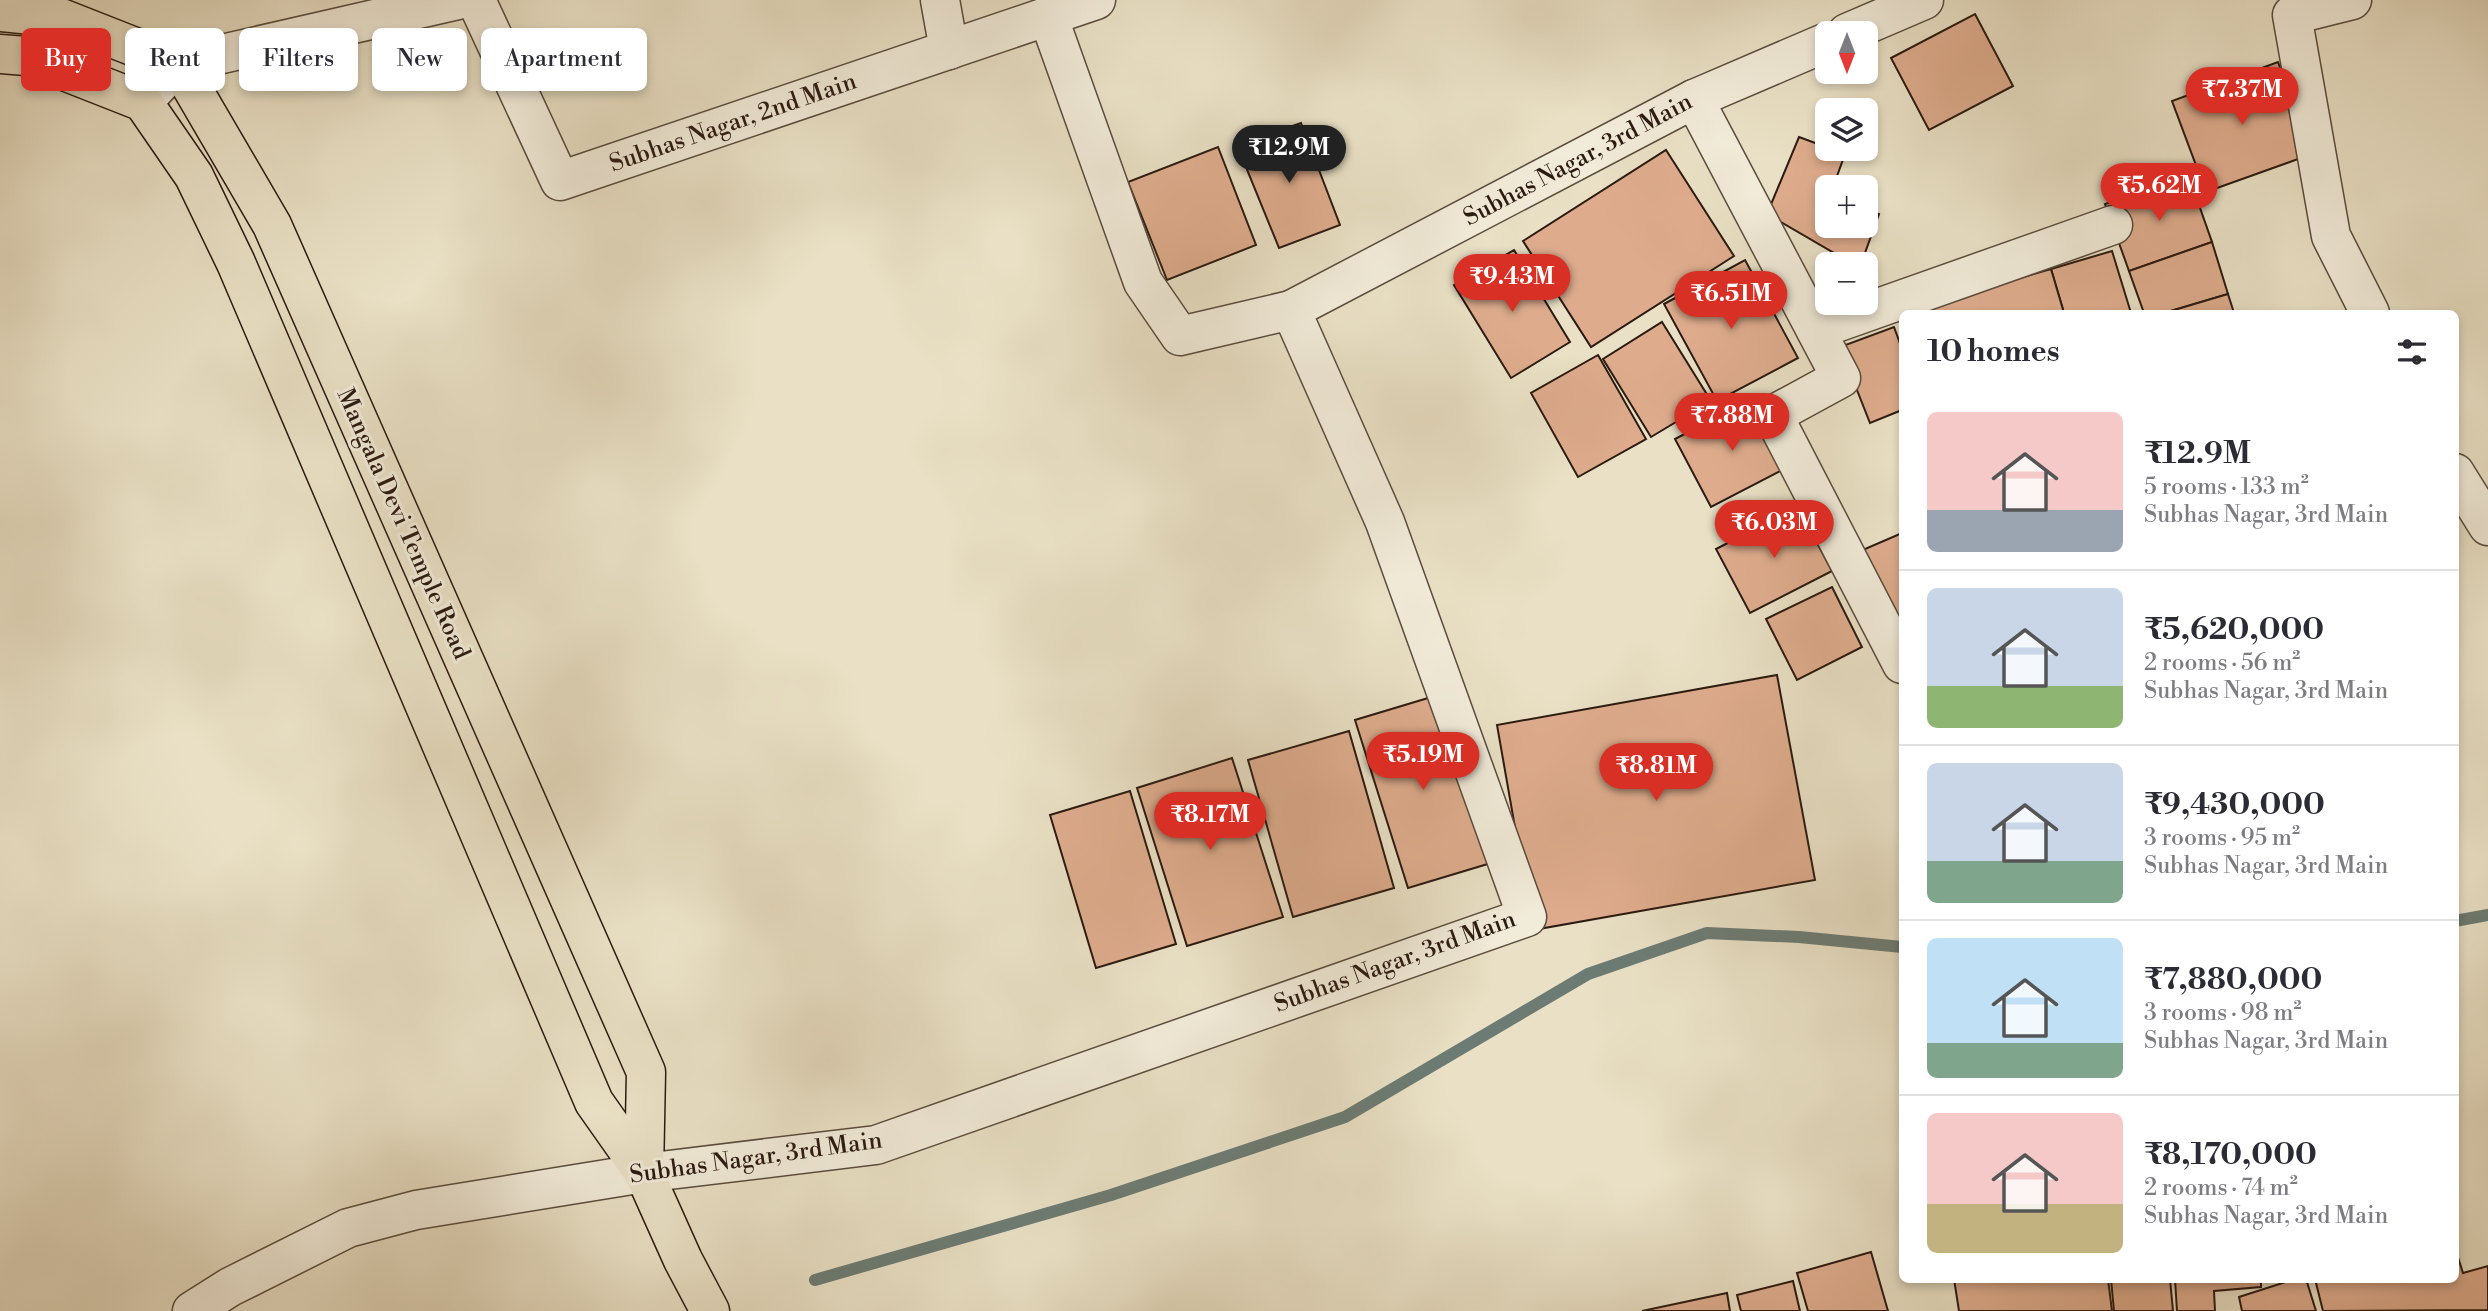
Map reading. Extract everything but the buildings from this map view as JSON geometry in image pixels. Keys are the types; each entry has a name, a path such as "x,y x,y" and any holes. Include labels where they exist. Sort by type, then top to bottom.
{"main road":[{"path":"0,12 61,18 125,43"},
{"path":"0,54 26,56 143,102"},
{"name":"Mangala Devi Temple Road","path":"194,91 272,225 646,1072 644,1173"},
{"name":"Mangala Devi Temple Road","path":"143,102 194,176 236,263 594,1102 644,1173 683,1260 710,1311"}],"street":[{"path":"225,53 458,0"},
{"name":"Subhas Nagar, 2nd Main","path":"475,0 560,181 1096,0"},
{"path":"940,0 949,50"},
{"path":"1875,21 1924,0"},
{"path":"2352,0 2292,15 2331,236 2368,310"},
{"path":"1048,16 1143,282 1180,337 1291,310"},
{"name":"Subhas Nagar, 3rd Main","path":"192,1311 230,1287 348,1228 416,1210 644,1173 876,1145 1527,917 1385,522 1291,310 1694,99 1815,47"},
{"path":"143,102 153,91"},
{"path":"1694,99 1841,378 1773,415 1899,658"},
{"path":"1816,331 2113,225"},
{"path":"2459,479 2488,526"}],"waterway":[{"path":"2459,920 2488,915"},
{"path":"815,1280 1111,1195 1345,1117 1588,974 1707,933 1799,937 1899,947"}]}
